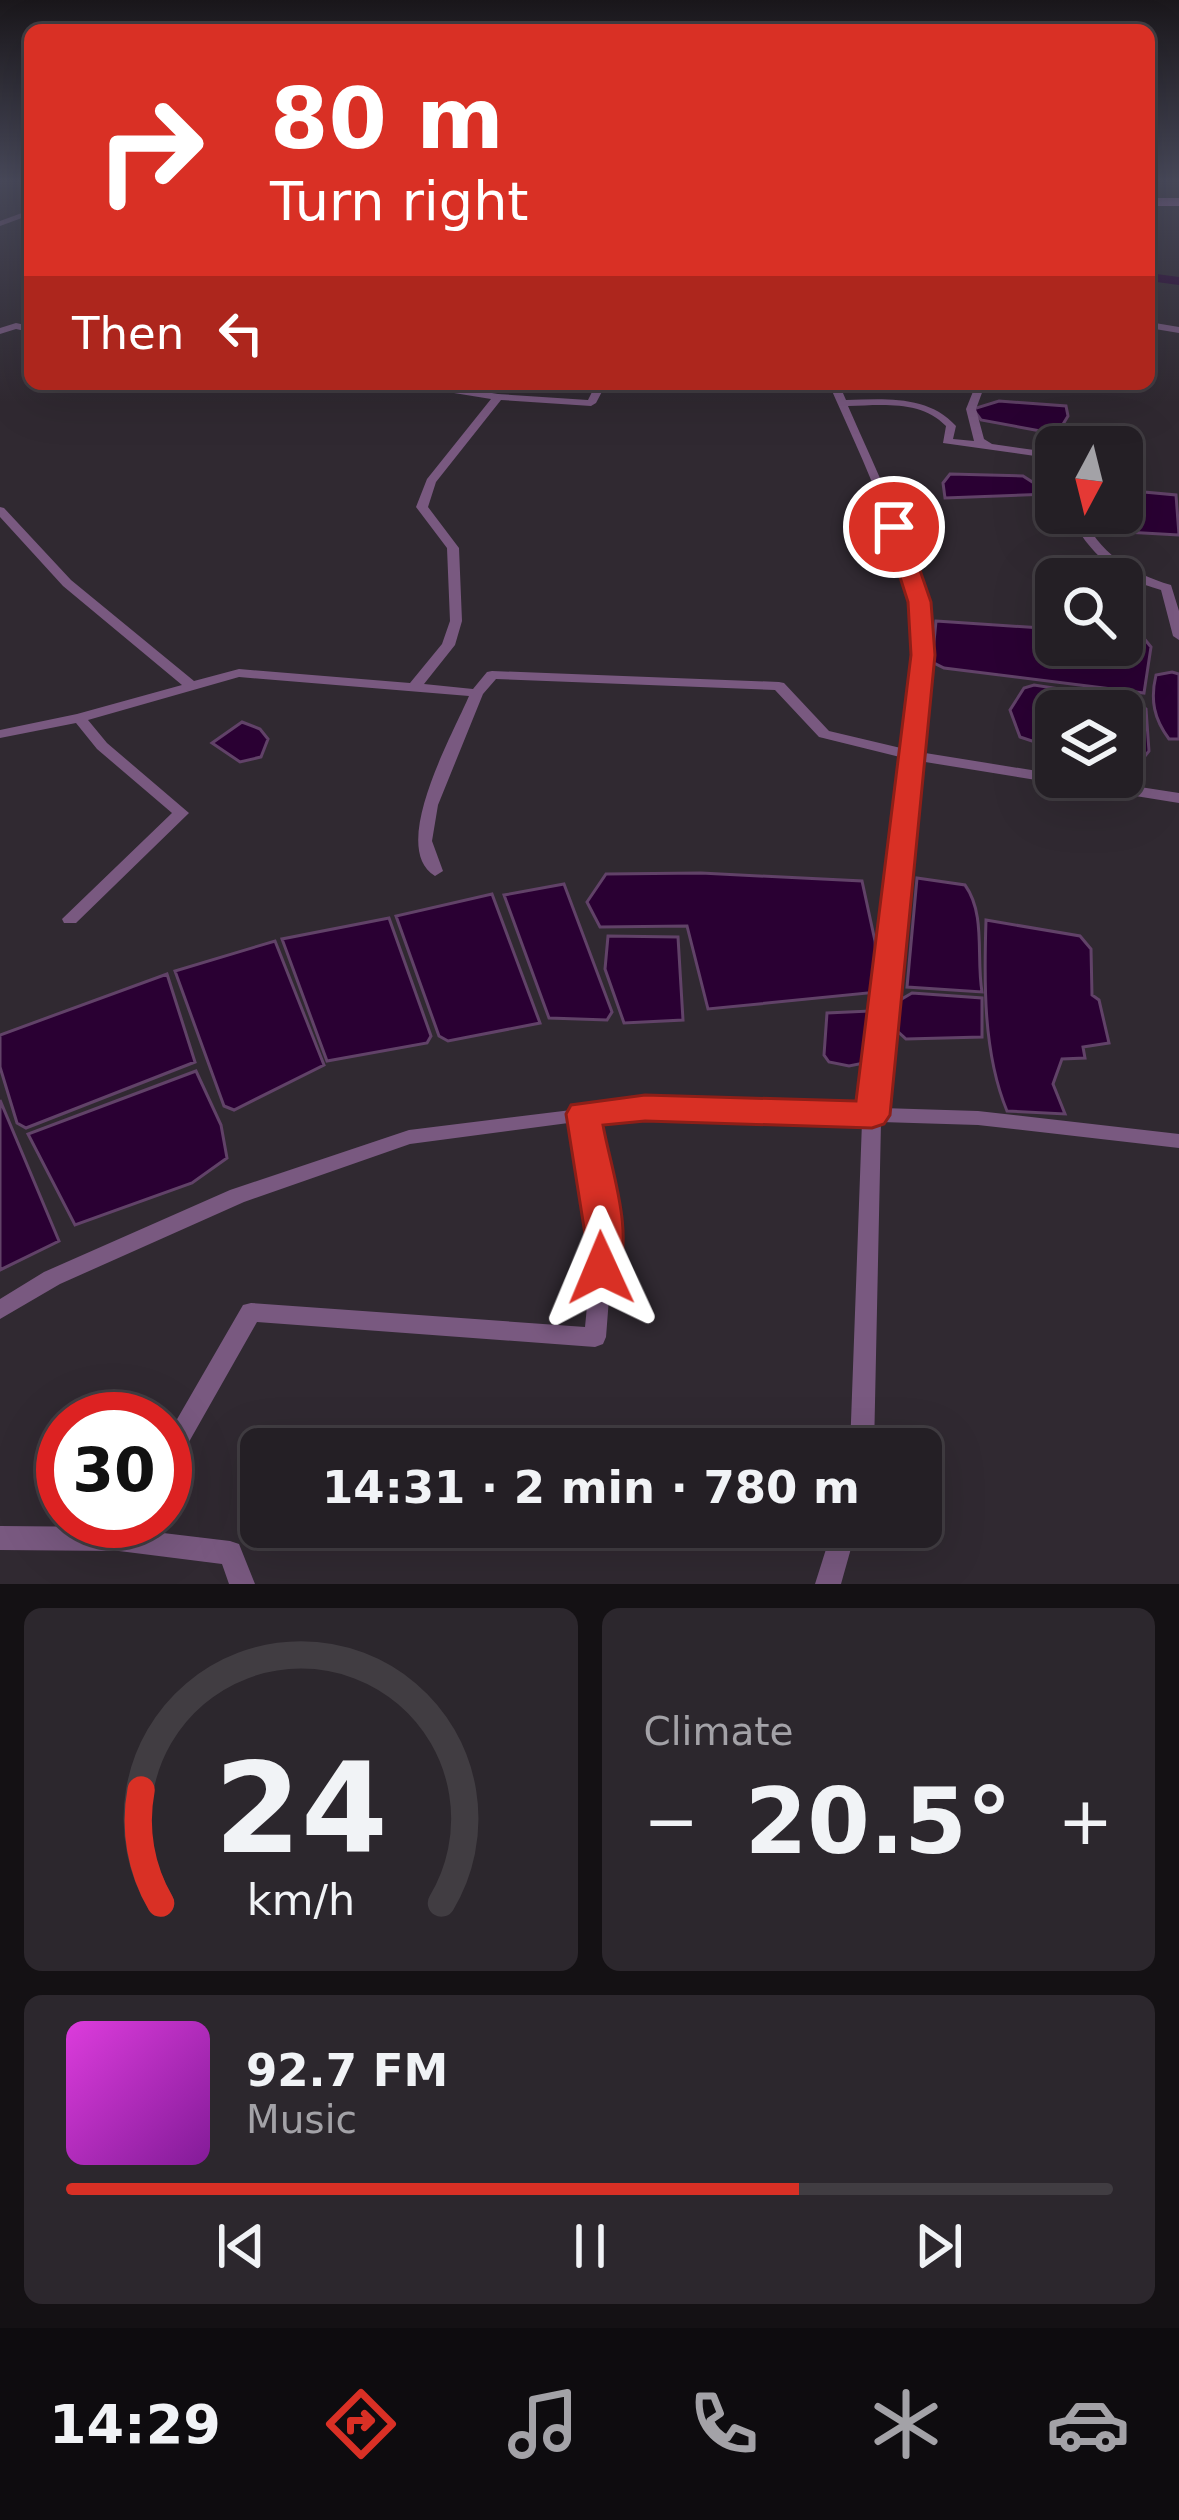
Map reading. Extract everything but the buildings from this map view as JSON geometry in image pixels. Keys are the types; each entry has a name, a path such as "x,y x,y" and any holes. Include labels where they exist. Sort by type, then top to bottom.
{"street":[{"path":"454,390 591,404 598,390"},
{"path":"836,390 920,602 923,655 872,1115 863,1428"},
{"path":"979,390 971,409 980,441 991,447"},
{"path":"416,685 448,644 456,621 453,548 422,507 431,481 498,397"},
{"path":"842,404 900,404 945,418 977,420"},
{"path":"945,418 950,426 946,442 1035,452"},
{"path":"0,510 67,583 190,685"},
{"path":"1083,534 1117,568 1139,581 1167,587 1179,636"},
{"path":"0,734 79,718 238,674 477,693"},
{"path":"435,871 424,841 430,806 477,693 492,675 779,686 824,734 915,755 1179,798"},
{"path":"70,919 181,813 102,746 79,718"},
{"path":"0,1310 52,1279 237,1196 410,1137 645,1108 979,1118 1179,1141"},
{"path":"192,1414 250,1312 595,1337 604,1234 584,1114"},
{"path":"0,1538 36,1536"},
{"path":"192,1545 230,1553 242,1584"},
{"path":"828,1584 839,1548"}],"shaded area":[{"path":"999,401 1066,406 1068,416 1062,426 1035,426 1035,430 981,420 973,409"},
{"path":"950,474 1023,476 1035,484 1035,495 945,498 943,483"},
{"path":"1143,492 1176,495 1179,535 1143,533"},
{"path":"936,621 1035,628 1035,666 1143,666 1143,637 1151,647 1144,693 944,668 932,662"},
{"path":"1179,674 1179,739 1169,739 1164,732 1153,693 1156,675"},
{"path":"1024,688 1066,690 1035,690 1035,742 1020,737 1010,710"},
{"path":"1143,707 1149,751 1143,756"},
{"path":"242,722 260,729 268,739 261,757 240,762 212,743"},
{"path":"606,874 862,881 875,941 878,992 708,1009 687,926 600,927 587,902"},
{"path":"917,878 965,885 972,896 982,992 907,987"},
{"path":"564,884 612,1012 607,1020 549,1018 504,895"},
{"path":"492,894 540,1023 448,1041 439,1036 396,916"},
{"path":"389,918 431,1036 427,1043 327,1061 282,939"},
{"path":"986,920 1080,936 1091,949 1092,995 1099,1000 1109,1043 1083,1047 1085,1058 1062,1059 1053,1084 1065,1114 1007,1111 989,1041"},
{"path":"608,936 678,937 683,1020 624,1023 605,969"},
{"path":"275,941 324,1065 234,1110 224,1106 175,971"},
{"path":"167,974 195,1062 26,1128 17,1123 0,1067 0,1035"},
{"path":"912,993 982,998 982,1037 906,1039 894,1028 895,1003"},
{"path":"870,1011 874,1061 849,1066 829,1062 824,1055 827,1013"},
{"path":"196,1071 221,1125 227,1158 192,1183 75,1225 28,1134"},
{"path":"0,1100 59,1241 0,1270"}],"waterway":[{"path":"1155,278 1179,281"}],"route":[{"path":"601,1268 604,1234 584,1114 645,1108 872,1115 923,655 920,602 894,527"}]}
